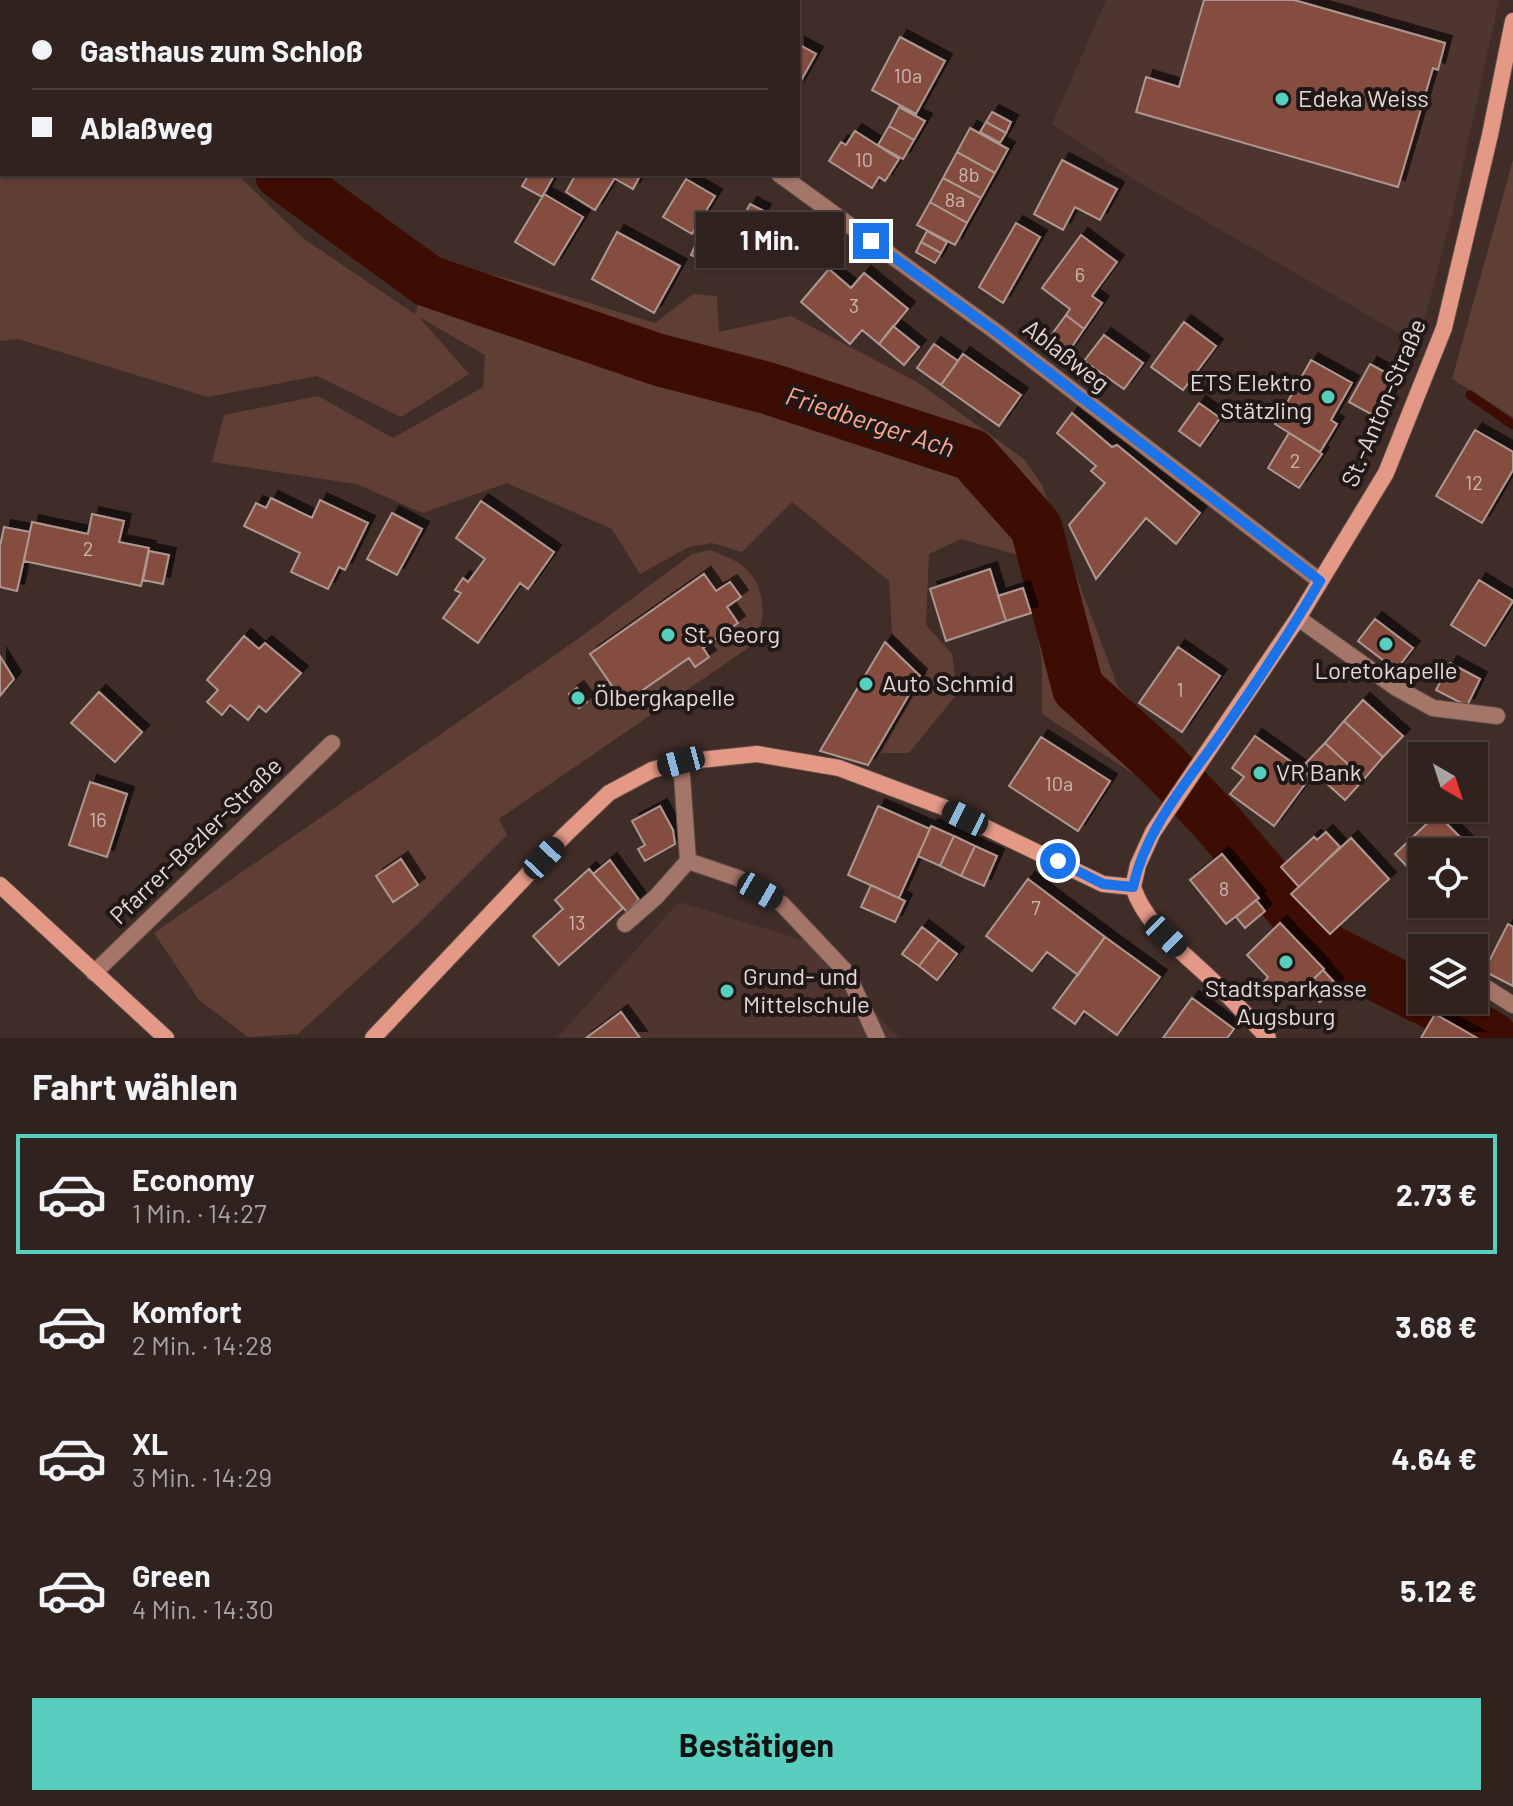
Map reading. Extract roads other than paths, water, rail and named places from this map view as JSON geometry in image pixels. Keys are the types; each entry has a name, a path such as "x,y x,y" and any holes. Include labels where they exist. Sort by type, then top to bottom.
{"street":[{"name":"St.-Anton-Straße","path":"1133,887 1138,865 1153,832 1298,618 1386,473 1444,328 1508,82 1513,21"},
{"name":"Ablaßweg","path":"782,176 995,331 1320,581"},
{"path":"1298,618 1395,687 1433,708 1497,716"},
{"name":"Pfarrer-Bezler-Straße","path":"94,973 332,743"},
{"path":"373,1038 565,835 609,793 652,770 681,762 757,754 839,768 943,807 1103,884 1133,887 1139,905 1153,923 1268,1038"},
{"path":"625,924 656,897 688,861 681,762"},
{"path":"688,861 738,878 782,904 847,973 877,1038"},
{"path":"3,892 166,1038"},
{"path":"1488,989 1513,1005"}],"waterway":[{"name":"Friedberger Ach","path":"284,176 428,281 659,360 767,388 972,455 1036,527 1078,688 1162,764 1215,820 1326,949 1408,991"},
{"path":"1470,395 1513,425"},
{"name":"Friedberger Ach","path":"1451,1014 1492,1038"}],"place":[{"name":"Edeka Weiss","path":"1282,99"},
{"name":"ETS Elektro Stätzling","path":"1328,397"},
{"name":"St. Georg","path":"668,635"},
{"name":"Loretokapelle","path":"1386,644"},
{"name":"Auto Schmid","path":"866,684"},
{"name":"Ölbergkapelle","path":"578,698"},
{"name":"VR Bank","path":"1260,773"},
{"name":"Stadtsparkasse Augsburg","path":"1286,962"},
{"name":"Grund- und Mittelschule","path":"727,991"}]}
